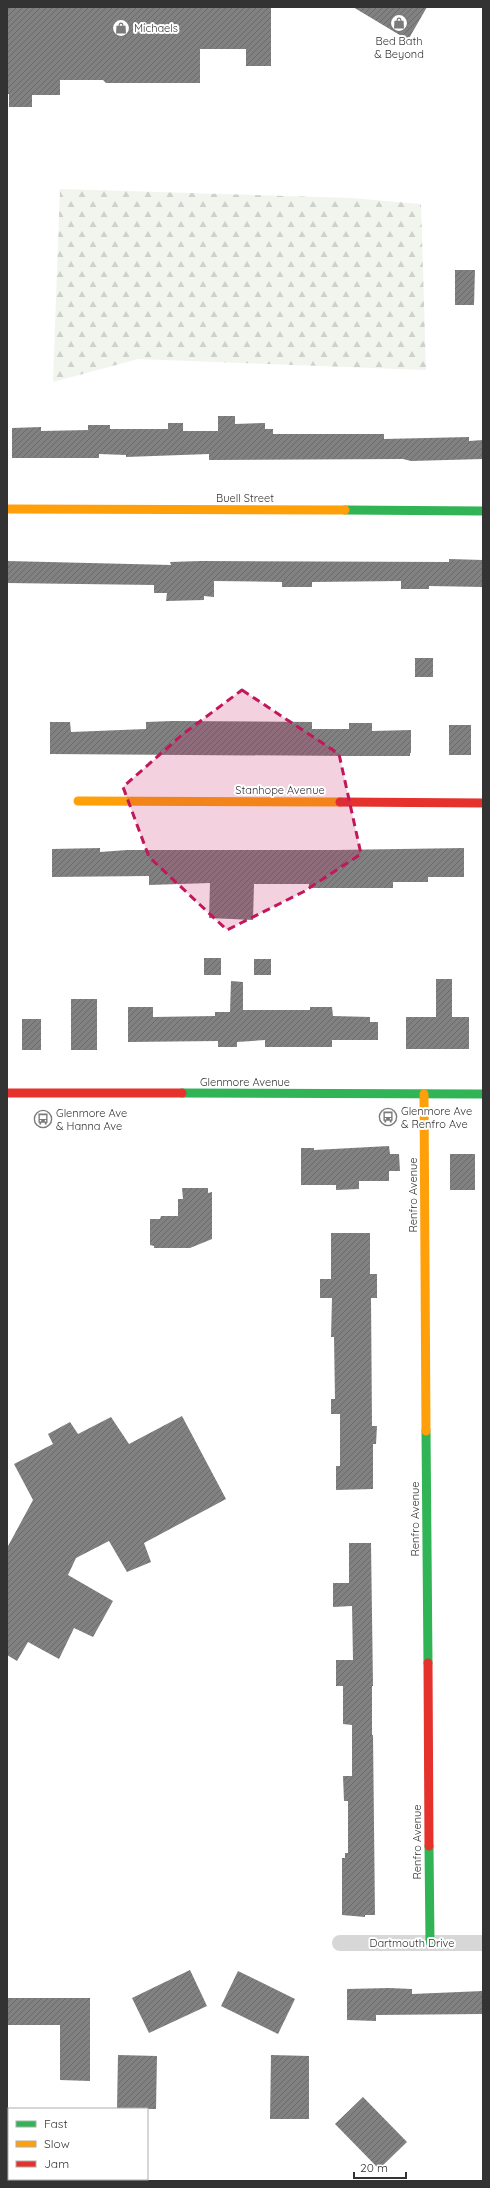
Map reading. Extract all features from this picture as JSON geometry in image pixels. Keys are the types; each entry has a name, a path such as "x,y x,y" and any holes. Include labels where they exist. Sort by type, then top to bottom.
{"street":[{"name":"Buell Street","path":"7,509 483,511"},
{"name":"Stanhope Avenue","path":"78,801 483,803"},
{"name":"Glenmore Avenue","path":"7,1093 483,1094"},
{"name":"Renfro Avenue","path":"424,1094 430,1942"},
{"name":"Dartmouth Drive","path":"340,1943 483,1943"}],"highlighted area":[{"path":"242,690 339,754 361,854 303,892 227,930 149,857 123,787 183,734"}],"green space":[{"path":"60,189 351,198 421,204 426,370 138,359 53,382"}],"building":[{"path":"7,7 271,7 271,66 246,66 246,49 200,49 200,83 106,83 103,80 60,80 60,95 32,95 32,107 9,107 9,94 7,94"},
{"name":"Bed Bath & Beyond","path":"353,7 427,7 408,40"},
{"path":"455,270 475,270 474,305 455,305"},
{"path":"218,416 235,416 235,424 265,423 265,429 273,429 273,434 384,434 384,439 469,437 469,441 483,440 483,459 411,461 403,459 209,460 209,454 126,457 126,455 99,454 99,458 12,458 12,428 41,427 41,431 88,430 88,425 110,425 110,429 168,429 168,423 183,423 183,431 218,431"},
{"path":"449,559 483,560 483,587 429,586 429,589 401,589 401,581 312,582 312,587 282,587 282,582 214,581 214,597 204,596 204,600 166,601 167,593 154,593 154,585 7,583 7,561 171,565 170,562 201,561 449,562"},
{"path":"415,658 433,658 433,677 415,677"},
{"path":"50,722 70,722 71,732 146,729 146,722 312,722 312,729 349,729 349,723 372,723 372,731 411,730 411,753 410,756 50,754"},
{"path":"449,725 471,725 471,755 449,755"},
{"path":"100,848 100,852 127,850 336,850 464,848 464,877 428,877 428,882 393,882 393,888 309,888 309,884 254,884 253,920 209,918 210,883 149,885 149,876 52,877 52,849"},
{"path":"204,958 221,958 221,975 204,975"},
{"path":"254,959 271,959 271,975 254,975"},
{"path":"436,979 452,979 452,1017 469,1017 469,1049 406,1049 406,1017 436,1017"},
{"path":"231,981 243,982 243,1010 310,1010 310,1007 332,1007 333,1016 370,1017 370,1022 378,1022 378,1040 332,1040 332,1047 265,1047 265,1040 237,1042 237,1047 218,1047 218,1041 128,1042 128,1007 153,1007 153,1017 215,1016 215,1012 230,1012"},
{"path":"71,999 97,999 97,1050 71,1050"},
{"path":"22,1019 41,1019 41,1050 22,1050"},
{"path":"389,1146 390,1154 399,1154 400,1171 389,1171 389,1181 359,1181 359,1189 336,1190 336,1185 301,1185 301,1148 314,1148 314,1150"},
{"path":"450,1154 475,1154 475,1190 450,1190"},
{"path":"182,1188 208,1188 208,1193 212,1192 212,1239 190,1248 154,1248 154,1246 150,1245 150,1219 160,1219 161,1216 178,1216 178,1199 183,1199"},
{"path":"331,1233 370,1233 370,1274 377,1274 377,1298 371,1298 372,1426 377,1426 376,1444 373,1444 373,1489 336,1490 336,1466 340,1466 340,1414 331,1414 331,1399 335,1399 334,1337 331,1337 332,1298 320,1298 320,1279 331,1279"},
{"path":"182,1416 226,1499 144,1543 151,1562 127,1572 109,1541 76,1558 68,1575 113,1601 93,1637 74,1628 59,1659 28,1642 17,1661 7,1655 7,1548 33,1500 14,1464 53,1444 48,1434 70,1422 78,1434 111,1417 129,1444"},
{"path":"349,1543 371,1543 375,1915 365,1915 365,1917 342,1915 342,1858 345,1858 345,1853 348,1853 348,1801 344,1801 343,1776 352,1776 352,1725 343,1724 343,1686 336,1686 336,1660 353,1660 352,1606 333,1607 333,1583 349,1583"},
{"path":"190,1970 207,2006 149,2033 132,1998"},
{"path":"238,1971 295,1999 278,2034 221,2006"},
{"path":"347,1989 412,1989 412,1994 483,1991 483,2014 376,2015 376,2021 347,2020"},
{"path":"7,1998 90,1998 90,2081 60,2080 60,2025 7,2025"},
{"path":"118,2055 157,2056 156,2109 117,2108"},
{"path":"271,2055 309,2056 309,2119 270,2119"},
{"path":"363,2097 407,2142 379,2169 335,2124"}],"traffic: fast":[{"path":"345,510 483,511"},
{"path":"182,1093 483,1094"},
{"path":"426,1431 428,1663"},
{"path":"429,1846 430,1942"}],"traffic: slow":[{"path":"7,509 345,510"},
{"path":"78,801 340,802"},
{"path":"424,1094 426,1431"}],"traffic: jam":[{"path":"340,802 483,803"},
{"path":"7,1093 182,1093"},
{"path":"428,1663 429,1846"}],"place":[{"name":"Bed Bath & Beyond","path":"399,23"},
{"name":"Michaels","path":"121,28"},
{"name":"Glenmore Ave & Renfro Ave","path":"388,1117"},
{"name":"Glenmore Ave & Hanna Ave","path":"43,1119"}]}
